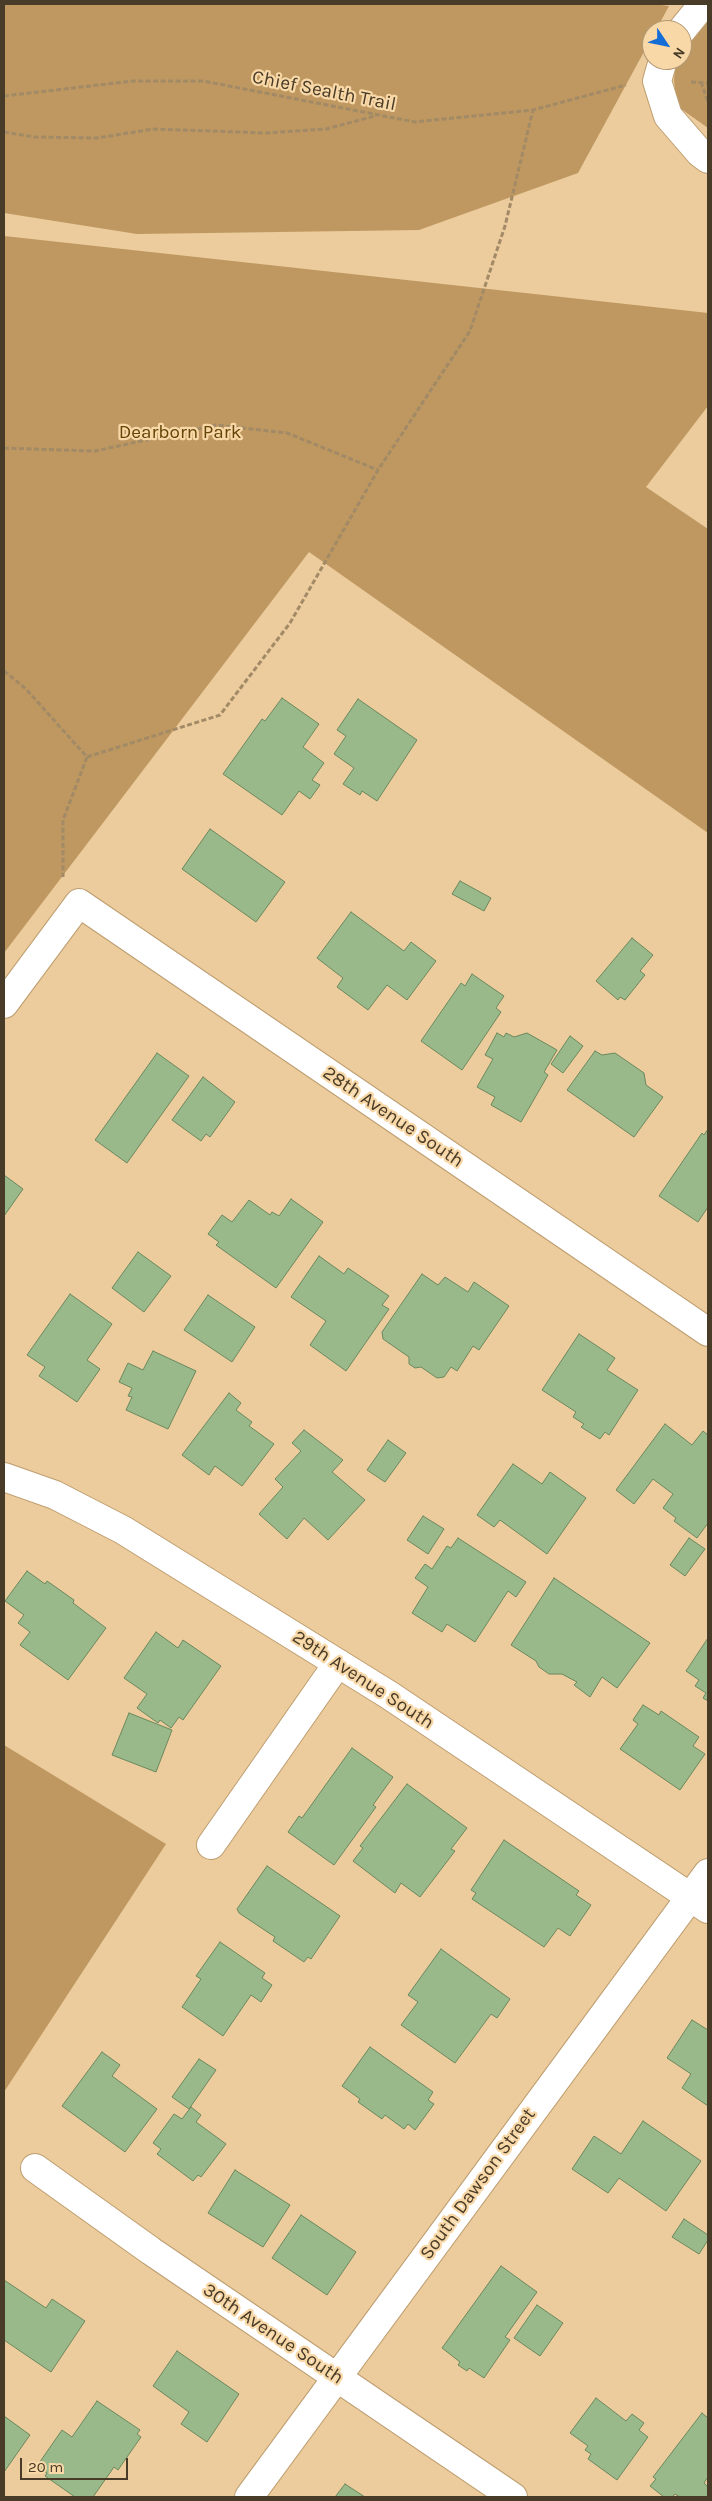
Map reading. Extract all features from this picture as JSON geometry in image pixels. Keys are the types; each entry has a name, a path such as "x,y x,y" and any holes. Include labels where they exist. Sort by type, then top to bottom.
{"street":[{"path":"690,20 703,4"},
{"path":"650,75 668,116 700,154 708,159"},
{"name":"28th Avenue South","path":"62,925 79,903 708,1332"},
{"path":"4,1004 62,925"},
{"name":"29th Avenue South","path":"4,1478 54,1495 123,1530 338,1663 699,1903"},
{"path":"211,1845 338,1663"},
{"name":"South Dawson Street","path":"250,2497 336,2377 699,1903 708,1873"},
{"name":"30th Avenue South","path":"35,2168 336,2377 513,2497"}],"path":[{"name":"Chief Sealth Trail","path":"4,96 133,81 203,81 415,122 532,110 650,75"},
{"path":"688,82 708,83"},
{"path":"701,82 708,102"},
{"path":"88,757 220,716 290,623 378,470 470,331 505,226 532,110"},
{"path":"4,132 34,137 97,138 154,129 266,134 326,129 378,115"},
{"path":"4,448 95,451 216,425 287,433 378,470"},
{"path":"4,671 26,689 88,757"},
{"path":"62,925 63,820 88,757"}],"green space":[{"path":"4,4 654,4 669,6 661,20 642,20 642,55 578,173 419,230 137,234 4,213"},
{"path":"708,11 708,128 677,106 674,80 675,70 692,70 692,32"},
{"name":"Dearborn Park","path":"4,236 708,313 708,406 646,487 708,529 708,833 309,552 4,953"},
{"path":"4,1745 166,1844 4,2092"}],"building":[{"path":"282,698 319,724 303,747 324,763 312,780 320,785 310,799 299,791 282,815 223,774 262,719 265,721"},
{"path":"358,699 417,740 377,801 362,791 360,795 343,784 354,768 334,754 346,736 337,730"},
{"path":"210,829 285,882 256,922 182,869"},
{"path":"460,881 491,898 484,911 452,894"},
{"path":"351,912 404,951 411,942 436,961 407,1000 387,985 368,1010 337,987 343,978 317,958"},
{"path":"632,938 653,955 640,971 645,975 625,1000 620,997 618,1000 596,981"},
{"path":"472,974 504,996 496,1008 501,1012 462,1070 421,1041 461,983 465,986"},
{"path":"497,1033 504,1037 506,1033 514,1037 527,1033 557,1050 544,1072 548,1075 521,1122 491,1105 495,1097 477,1087 493,1059 485,1055"},
{"path":"570,1036 583,1046 563,1073 551,1064"},
{"path":"595,1051 602,1055 615,1053 644,1073 646,1085 663,1097 634,1137 567,1090"},
{"path":"157,1053 189,1076 127,1163 95,1140"},
{"path":"203,1077 235,1102 210,1137 206,1134 201,1141 172,1120"},
{"path":"708,1129 708,1207 698,1222 659,1196 702,1133 704,1135"},
{"path":"4,1175 23,1189 4,1216"},
{"path":"291,1199 323,1222 276,1288 216,1245 219,1242 208,1234 222,1215 232,1222 249,1200 270,1215 272,1212 279,1216"},
{"path":"138,1252 171,1276 144,1312 112,1288"},
{"path":"319,1256 344,1274 348,1268 389,1296 382,1305 389,1309 346,1371 310,1345 326,1321 291,1297"},
{"path":"422,1274 438,1285 445,1277 468,1292 474,1282 509,1306 479,1350 473,1346 457,1371 451,1367 444,1377 437,1378 421,1367 415,1368 409,1364 409,1357 383,1339 382,1332"},
{"path":"70,1294 112,1324 87,1360 100,1369 77,1402 39,1376 45,1367 27,1355"},
{"path":"208,1295 255,1327 232,1362 184,1330"},
{"path":"579,1334 615,1358 607,1370 638,1390 609,1435 605,1432 600,1439 581,1427 584,1424 573,1417 576,1412 542,1390"},
{"path":"153,1351 196,1371 168,1429 126,1410 132,1397 128,1396 132,1388 119,1382 128,1363 143,1370"},
{"path":"229,1393 241,1403 236,1410 252,1422 249,1426 274,1444 242,1486 215,1466 209,1475 182,1455"},
{"path":"665,1424 692,1445 703,1431 708,1435 708,1523 697,1538 674,1521 676,1518 663,1508 673,1494 653,1479 634,1504 616,1490"},
{"path":"304,1430 343,1460 332,1472 365,1500 328,1540 304,1518 287,1539 259,1514 283,1487 275,1479 301,1451 292,1443"},
{"path":"388,1440 406,1453 385,1482 367,1470"},
{"path":"513,1464 542,1484 550,1472 586,1498 547,1554 500,1520 494,1527 477,1515"},
{"path":"423,1516 444,1529 428,1554 407,1540"},
{"path":"458,1538 526,1582 516,1597 508,1591 475,1642 447,1624 442,1632 412,1613 428,1587 415,1578 425,1564 432,1569 447,1546 451,1548"},
{"path":"689,1538 705,1549 685,1576 670,1565"},
{"path":"27,1571 45,1584 47,1581 74,1600 73,1603 106,1628 68,1680 20,1645 30,1632 18,1623 24,1615 5,1601"},
{"path":"554,1578 650,1643 617,1688 602,1677 590,1697 574,1685 577,1682 562,1674 549,1674 539,1667 536,1661 511,1645"},
{"path":"156,1632 178,1648 183,1640 221,1666 183,1720 179,1717 171,1728 160,1720 158,1723 137,1708 147,1694 124,1678"},
{"path":"708,1638 708,1701 703,1698 706,1693 695,1686 699,1680 686,1671"},
{"path":"643,1705 659,1715 661,1711 699,1737 693,1746 705,1754 680,1790 620,1749 638,1724 633,1720"},
{"path":"129,1713 172,1730 156,1772 112,1755"},
{"path":"352,1748 393,1777 373,1805 376,1807 334,1865 288,1832 299,1816 302,1818"},
{"path":"407,1784 467,1828 451,1849 455,1851 420,1897 401,1883 395,1893 353,1861 363,1848 360,1846"},
{"path":"504,1840 579,1891 576,1895 591,1905 570,1936 558,1928 544,1947 472,1899 476,1893 471,1890"},
{"path":"267,1866 340,1916 311,1959 308,1957 304,1962 273,1941 275,1937 239,1913 237,1909"},
{"path":"220,1942 265,1973 262,1978 272,1985 261,2002 251,1995 223,2036 182,2007 201,1979 196,1976"},
{"path":"441,1949 510,1999 497,2018 491,2014 455,2063 401,2025 418,2002 408,1995"},
{"path":"692,2020 708,2030 708,2106 682,2088 691,2074 667,2058"},
{"path":"370,2047 433,2092 428,2100 434,2104 415,2130 408,2124 404,2129 385,2115 382,2119 358,2102 360,2099 342,2086"},
{"path":"102,2052 120,2065 112,2076 157,2109 125,2152 62,2106"},
{"path":"199,2059 216,2070 189,2109 172,2097"},
{"path":"191,2107 201,2115 196,2122 226,2144 201,2177 198,2175 193,2181 157,2154 161,2149 153,2143 174,2114 182,2119"},
{"path":"643,2121 701,2161 666,2211 619,2178 608,2193 572,2169 594,2136 621,2154"},
{"path":"235,2170 290,2205 263,2247 208,2213"},
{"path":"301,2215 356,2252 327,2295 272,2258"},
{"path":"684,2219 708,2235 708,2240 699,2254 672,2237"},
{"path":"501,2266 537,2292 505,2337 510,2340 484,2378 469,2368 467,2371 458,2365 460,2362 442,2348"},
{"path":"4,2280 46,2308 52,2299 85,2321 51,2372 4,2340"},
{"path":"537,2305 563,2323 540,2356 514,2338"},
{"path":"177,2351 239,2394 207,2442 181,2424 189,2412 153,2386"},
{"path":"596,2398 626,2421 632,2414 644,2423 639,2430 648,2437 617,2480 588,2459 591,2454 585,2450 588,2446 570,2433"},
{"path":"97,2401 140,2430 137,2434 141,2437 118,2470 114,2467 93,2497 75,2497 45,2476 47,2473 37,2466 62,2430 72,2437"},
{"path":"702,2413 708,2418 708,2477 704,2483 708,2487 708,2497 680,2497 675,2494 672,2497 664,2497 650,2486 656,2479 653,2477"},
{"path":"4,2416 30,2435 4,2472"},
{"path":"345,2484 365,2497 335,2497"}]}
